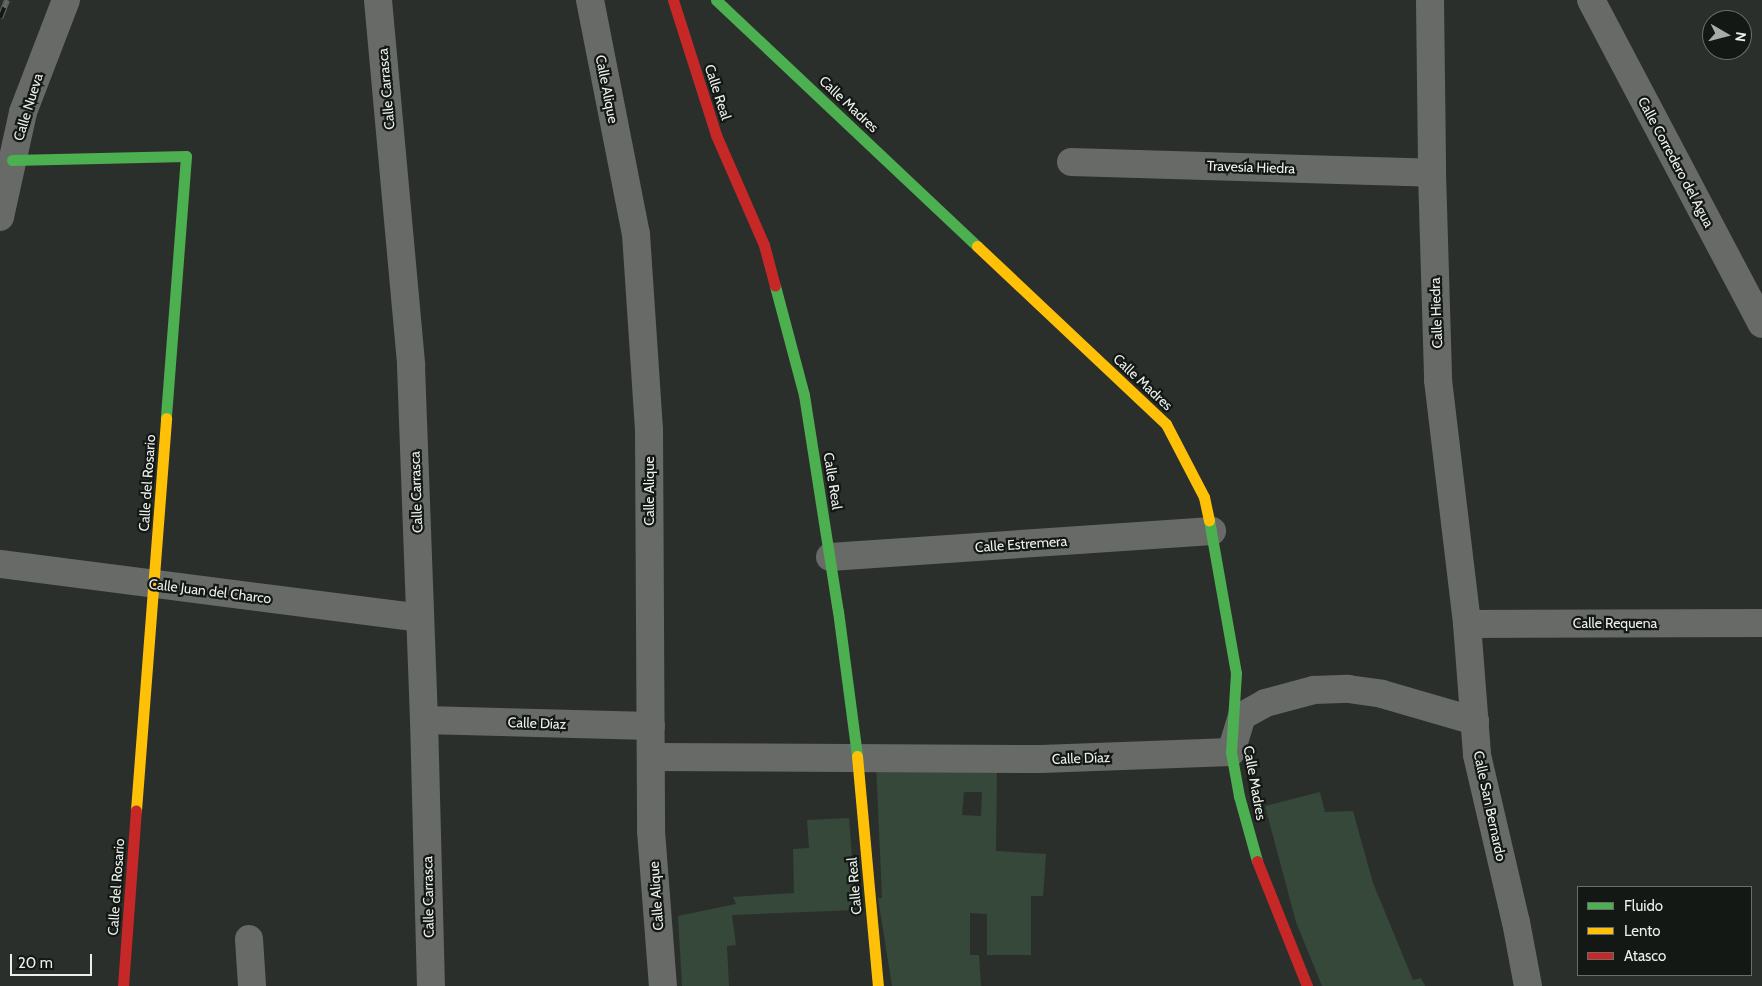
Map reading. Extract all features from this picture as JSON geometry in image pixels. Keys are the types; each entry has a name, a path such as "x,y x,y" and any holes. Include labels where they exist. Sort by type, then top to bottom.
{"street":[{"name":"Calle Nueva","path":"0,217 13,142 66,0"},
{"name":"Calle Carrasca","path":"378,0 411,366 424,720 430,986"},
{"name":"Calle Alique","path":"590,0 636,234 649,430 651,831 663,986"},
{"name":"Calle Real","path":"673,0 716,134 764,246 804,395 830,557 857,758 878,986"},
{"name":"Calle Madres","path":"716,0 1166,424 1204,497 1212,531 1236,673 1231,752 1239,796 1258,864 1307,986"},
{"name":"Calle Hiedra","path":"1430,0 1432,173 1438,380 1467,624"},
{"name":"Calle Corredero del Agua","path":"1591,0 1762,324"},
{"name":"Calle del Rosario","path":"13,142 186,156 123,986"},
{"name":"Travesía Hiedra","path":"1071,162 1432,173"},
{"name":"Calle Estremera","path":"830,557 1212,531"},
{"name":"Calle Juan del Charco","path":"0,564 420,618"},
{"name":"Calle Requena","path":"1467,624 1762,622"},
{"name":"Calle San Bernardo","path":"1467,624 1477,755 1516,922 1528,986"},
{"path":"1231,752 1242,716 1265,703 1314,690 1348,689 1382,694 1475,721"},
{"name":"Calle Díaz","path":"424,720 651,726"},
{"name":"Calle Díaz","path":"651,758 1040,759 1231,752"},
{"path":"249,939 252,986"}],"building":[{"path":"876,763 997,770 996,851 1046,854 1043,896 1031,896 1031,955 987,955 987,914 970,913 970,955 979,955 981,986 892,986 878,898 882,898","holes":["964,792 982,792 981,816 962,815"]},
{"path":"1320,792 1325,812 1353,811 1373,883 1413,980 1421,978 1425,986 1322,986 1296,922 1265,806"},
{"path":"849,818 856,910 732,915 736,945 727,946 729,986 682,986 678,916 736,904 733,897 794,893 793,849 809,848 807,820"}],"railway":[{"path":"0,18 7,0"}],"traffic: fast":[{"path":"716,0 977,246"},
{"path":"12,160 186,156 166,418"},
{"path":"775,286 804,395 838,611 857,756"},
{"path":"1209,520 1236,673 1231,752 1239,796 1257,861"}],"traffic: slow":[{"path":"977,246 1166,424 1204,497 1209,520"},
{"path":"136,810 166,418"},
{"path":"857,756 878,986"}],"traffic: jam":[{"path":"673,0 716,135 764,245 775,286"},
{"path":"123,986 136,810"},
{"path":"1257,861 1307,986"}]}
